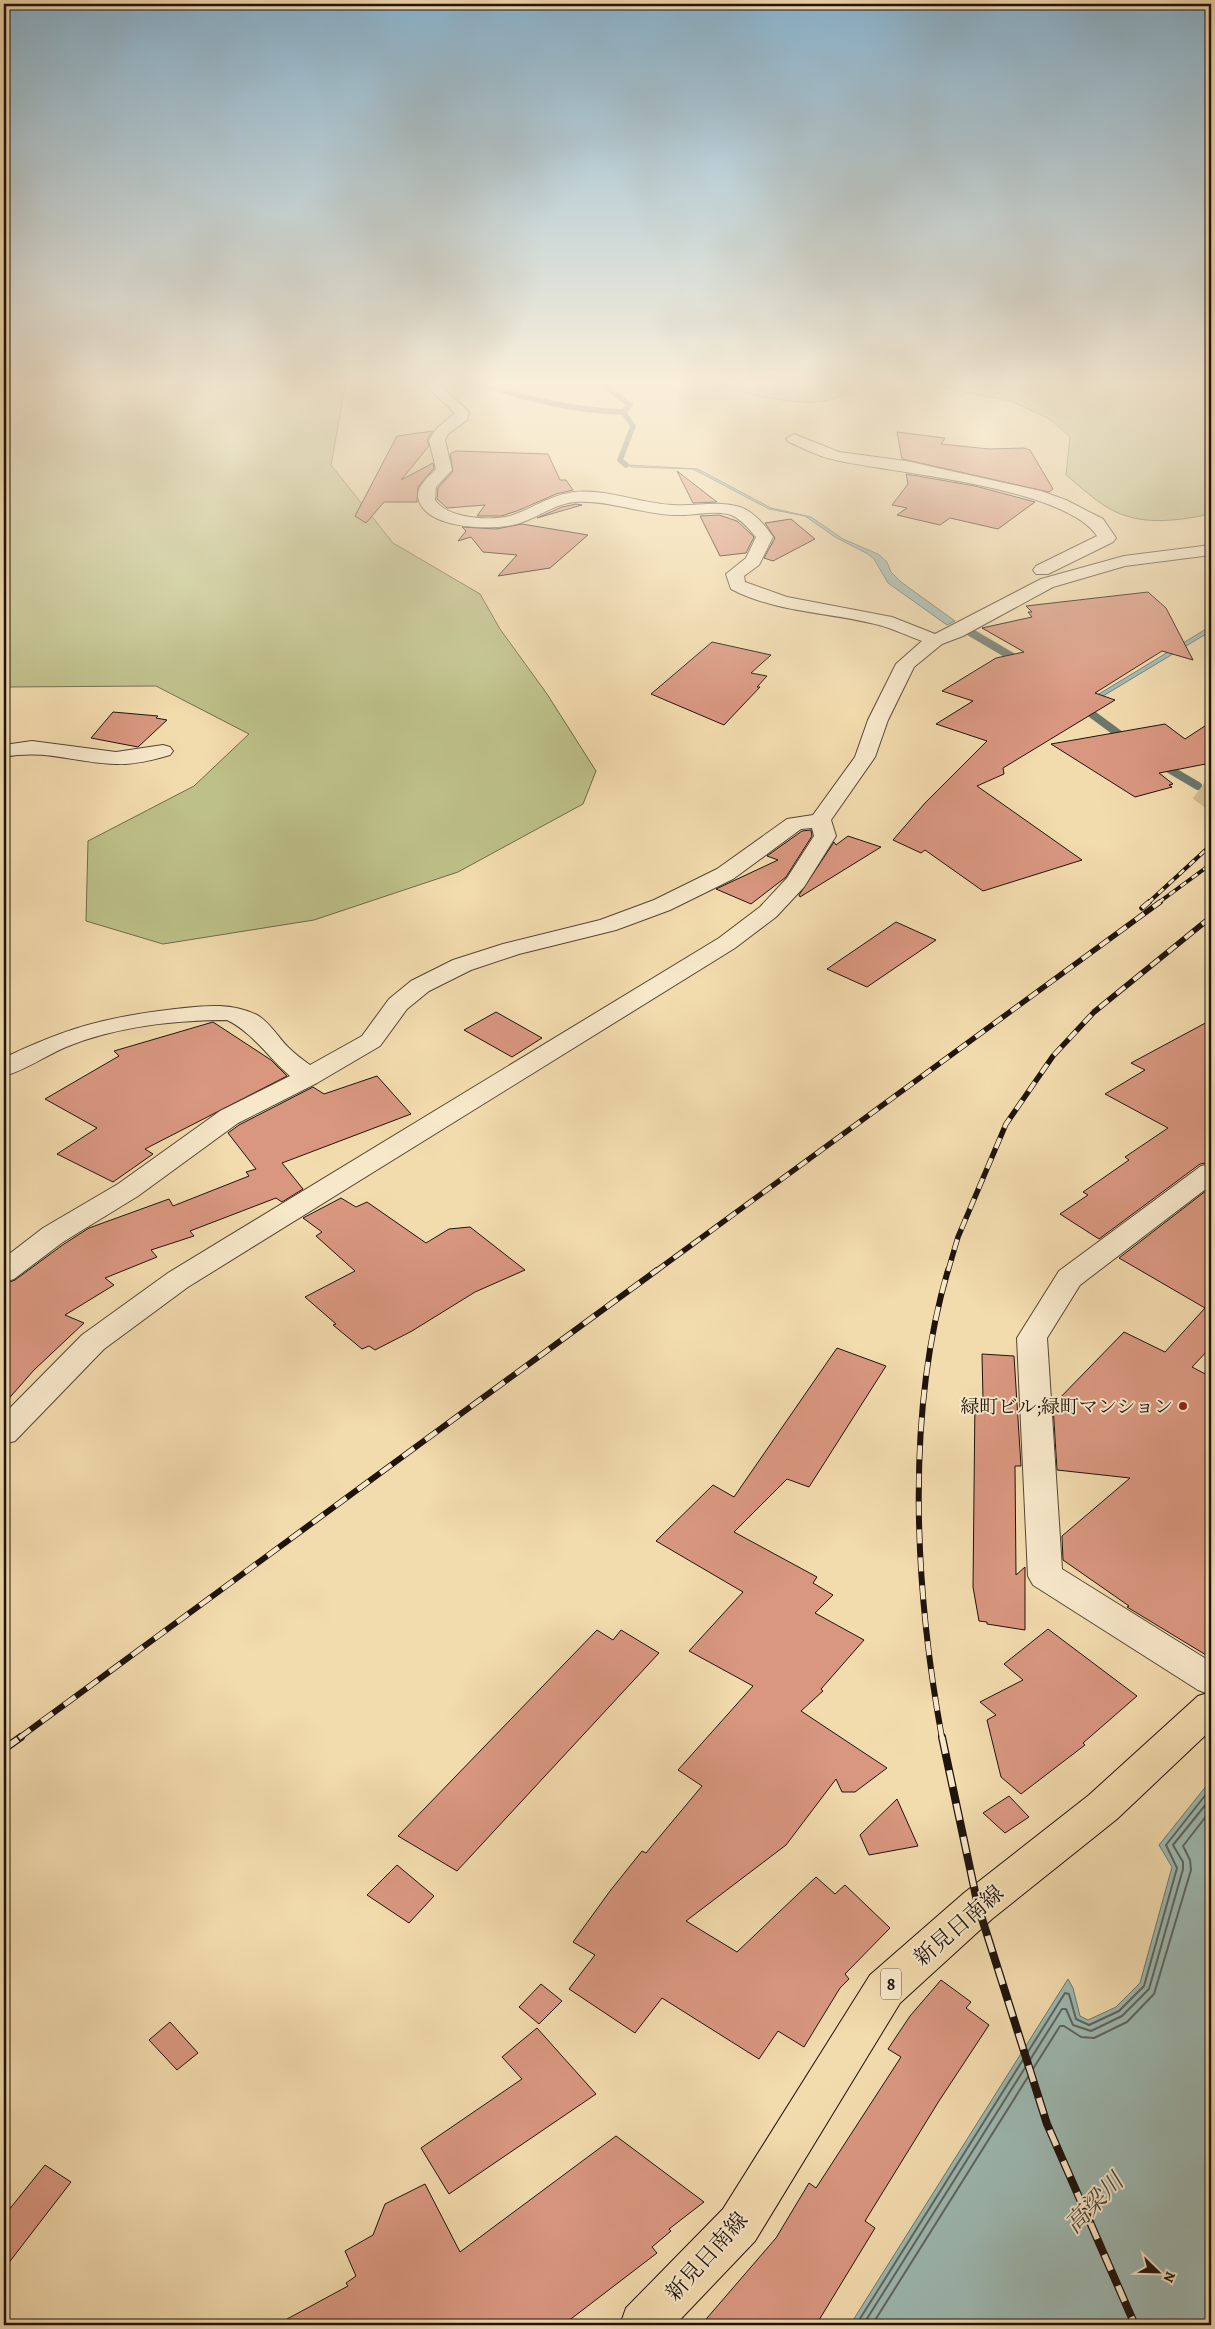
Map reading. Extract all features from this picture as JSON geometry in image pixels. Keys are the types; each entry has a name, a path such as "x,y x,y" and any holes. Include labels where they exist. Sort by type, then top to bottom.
{"main road":[{"name":"新見日南線","path":"643,2325 739,2224 885,1989 978,1906 1103,1807 1211,1707"}],"street":[{"path":"427,491 426,500 439,514 472,520 505,522 548,503 576,497 673,510 731,510 756,525 765,538 753,561 735,574 737,585 745,590 768,598 889,622 935,640"},
{"path":"1001,606 996,595 1003,590 1106,538 1097,523 1060,503 1021,491"},
{"path":"4,1272 53,1235 128,1190 229,1117 308,1077 371,1041 398,1004 420,986 478,960 511,949 608,925 662,905 725,874 795,824 820,820 865,756 878,720 906,664 935,640 956,632 1039,587 1124,561 1211,550"},
{"path":"1039,587 1072,585 1133,573 1211,564"},
{"path":"4,750 25,746 42,747 117,758 163,751"},
{"path":"4,1433 94,1342 178,1280 727,943 768,912 796,882 825,836 820,820"},
{"path":"4,1068 57,1042 88,1031 126,1022 210,1013 231,1013 251,1022 280,1054 308,1077"},
{"path":"1211,1172 1069,1278 1032,1338 1045,1576 1211,1680"}],"green space":[{"path":"4,491 351,491 393,543 480,594 500,629 547,694 596,771 583,804 458,872 314,920 163,944 86,921 88,841 194,786 249,734 156,686 4,687"},
{"path":"1085,491 1211,491 1211,514 1176,520 1139,519 1109,509"}],"water":[{"path":"734,491 739,491 771,508 811,517 843,539 878,554 887,562 891,572 901,582 955,621 947,625 888,583 874,559 868,554 835,537 805,516 769,509"},
{"path":"1211,626 1211,631 1093,702 1089,700"},
{"name":"高梁川","path":"1211,1780 1211,2325 850,2325 1068,1979 1073,1988 1080,2016 1088,2020 1116,2007 1140,1983 1172,1867 1159,1845"}],"building":[{"path":"368,491 418,491 417,502 384,502 366,523 355,516"},
{"path":"438,491 570,491 556,494 501,516 477,516 485,505 447,508 437,499"},
{"path":"687,491 702,491 717,502 693,503"},
{"path":"903,491 993,491 1035,502 998,529 950,518 940,525 897,515 907,508 892,505"},
{"path":"576,504 582,505 537,518 562,507"},
{"path":"719,515 737,521 754,537 746,553 720,556 700,516"},
{"path":"791,519 815,539 773,561 764,558 775,538 765,523"},
{"path":"522,524 588,535 550,568 498,576 517,555 483,552 471,537 458,541 466,531 462,527 496,529"},
{"path":"1148,592 1166,608 1193,660 1162,651 1095,693 1115,700 1003,768 1004,774 977,786 1082,860 983,891 925,850 921,853 893,840 925,803 987,741 936,724 973,701 942,691 996,658 1024,652 982,628 1032,617 1028,612 1032,612 1026,606"},
{"path":"712,642 771,655 751,673 767,676 757,687 760,687 724,725 651,694"},
{"path":"113,712 158,716 156,718 167,720 138,747 91,738"},
{"path":"1211,722 1211,763 1159,773 1173,784 1169,785 1172,787 1135,797 1051,744 1165,724 1185,739"},
{"path":"811,830 812,836 786,877 751,904 716,889 778,860 767,856 802,831"},
{"path":"848,836 881,847 800,897 799,895 834,842 836,845"},
{"path":"896,922 936,940 867,987 827,969"},
{"path":"496,1012 542,1038 512,1057 464,1030"},
{"path":"1211,1020 1211,1162 1200,1164 1099,1239 1060,1214 1088,1195 1083,1192 1129,1160 1125,1157 1168,1128 1105,1094 1145,1070 1131,1063"},
{"path":"213,1022 271,1060 287,1076 145,1149 153,1154 113,1182 57,1154 97,1128 45,1099 119,1056 114,1051"},
{"path":"377,1076 411,1114 282,1163 303,1189 282,1202 276,1198 190,1231 194,1236 151,1250 157,1257 105,1278 114,1285 65,1315 84,1323 34,1370 4,1404 4,1284 15,1280 89,1228 169,1199 173,1206 249,1176 246,1172 256,1169 228,1133 239,1125 313,1087 324,1094"},
{"path":"1211,1187 1211,1347 1192,1367 1211,1377 1211,1658 1127,1607 1129,1606 1063,1560 1062,1536 1130,1478 1057,1470 1053,1405 1124,1332 1165,1352 1205,1308 1119,1258"},
{"path":"341,1198 356,1207 367,1202 426,1243 449,1229 470,1227 525,1270 475,1292 412,1331 375,1350 369,1346 362,1349 333,1325 336,1324 305,1297 355,1271 316,1236 322,1232 303,1218"},
{"path":"837,1348 886,1366 809,1487 787,1479 734,1532 817,1577 813,1583 833,1595 815,1613 864,1640 821,1689 823,1691 801,1711 887,1768 855,1792 842,1792 836,1779 786,1845 686,1921 737,1952 816,1877 835,1894 845,1885 890,1928 845,1974 849,1979 840,1988 804,2047 778,2031 759,2059 662,1998 635,2033 569,1989 595,1955 573,1942 642,1851 646,1853 702,1786 678,1770 753,1686 689,1651 743,1592 656,1541 713,1485 734,1497"},
{"path":"982,1354 1014,1356 1021,1466 1015,1466 1016,1575 1025,1567 1025,1630 979,1621 973,1587 975,1398 983,1399"},
{"path":"1048,1629 1137,1696 1083,1743 1085,1745 1021,1794 1001,1777 987,1720 996,1715 980,1702 1023,1680 1004,1664"},
{"path":"597,1630 613,1640 621,1630 659,1653 457,1871 398,1836"},
{"path":"1009,1796 1029,1817 1005,1833 983,1813"},
{"path":"897,1799 918,1846 869,1855 860,1835"},
{"path":"397,1865 434,1896 409,1923 367,1895"},
{"path":"941,1980 971,2002 966,2008 989,2025 939,2101 865,2221 875,2228 816,2325 701,2325 776,2238 809,2183 816,2188 901,2057 888,2049 910,2016"},
{"path":"541,1984 562,2001 539,2024 519,2007"},
{"path":"170,2022 198,2053 177,2070 149,2040"},
{"path":"537,2028 596,2094 449,2194 421,2148 522,2079 502,2057"},
{"path":"616,2136 704,2202 669,2229 671,2231 652,2247 657,2253 563,2325 276,2325 348,2286 346,2283 356,2276 345,2251 373,2235 385,2204 425,2184 460,2252"},
{"path":"45,2165 71,2182 4,2269 4,2216"}],"waterway":[{"path":"970,632 1021,662"},
{"path":"1081,706 1127,740"},
{"path":"1159,763 1198,786"}],"tunnel":[{"path":"1199,790 1211,799"}],"railway":[{"path":"1148,903 1211,845"},
{"path":"1158,903 1211,864"},
{"path":"1142,908 1149,902"},
{"path":"656,1271 1160,902"},
{"path":"948,1271 958,1237 1006,1124 1053,1056 1094,1012 1211,917"},
{"path":"19,1738 657,1270"},
{"path":"942,1738 926,1623 919,1503 920,1443 925,1384 934,1326 948,1270"},
{"path":"4,1749 21,1737"},
{"path":"942,1737 978,1906 1047,2124 1135,2325"}],"place":[{"name":"緑町ビル;緑町マンション","path":"1183,1406"}]}
